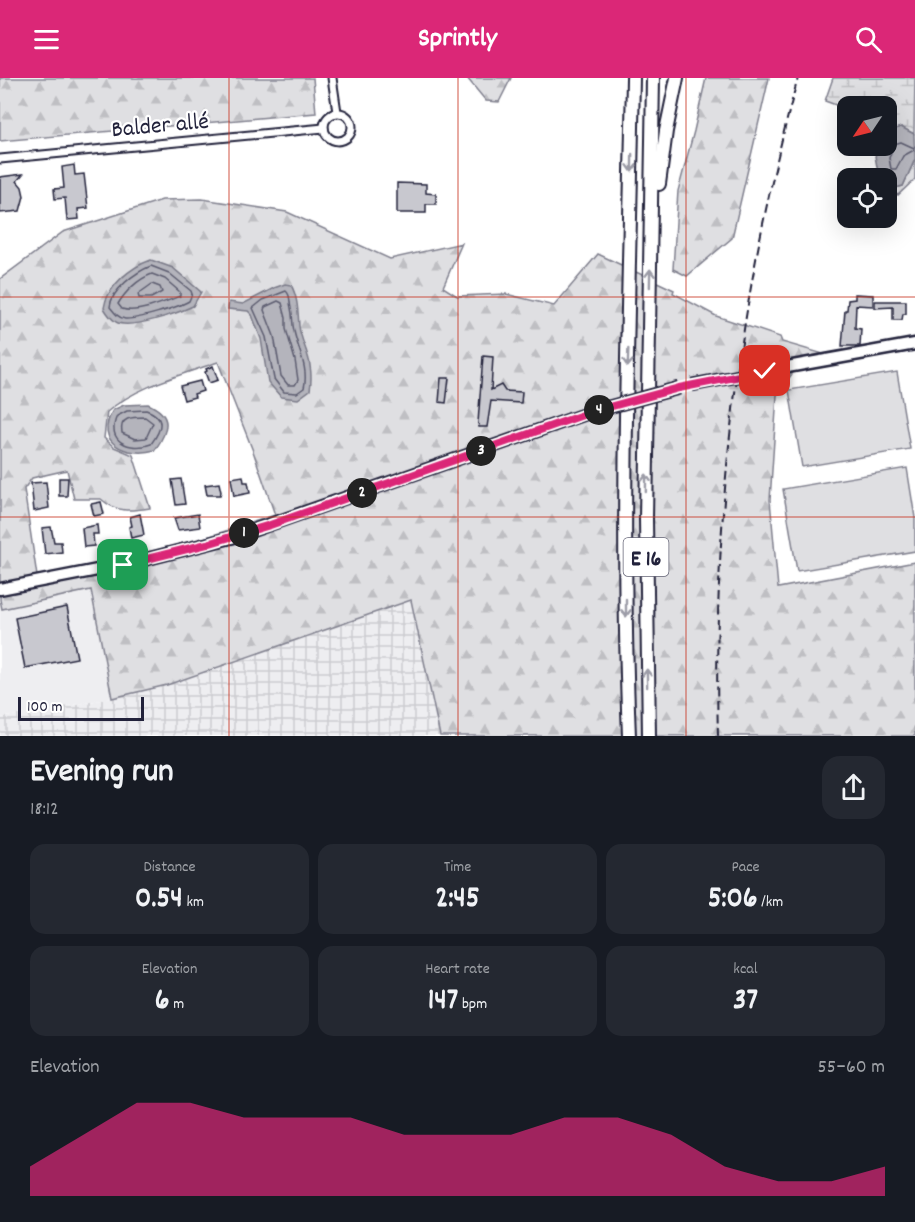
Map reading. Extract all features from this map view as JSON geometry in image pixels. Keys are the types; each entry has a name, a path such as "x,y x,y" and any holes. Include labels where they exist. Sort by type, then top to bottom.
{"highway":[{"name":"E 16","path":"626,78 626,88 633,104"},
{"name":"E 16","path":"629,736 626,551 633,78"},
{"name":"E 16","path":"649,736 646,519 653,78"},
{"name":"E 16","path":"651,229 657,218 662,152 677,78"}],"main road":[{"path":"0,589 114,567 234,537 594,411 679,388 915,344"}],"street":[{"path":"332,78 337,112"},
{"path":"337,112 349,117 352,125 350,134 344,140 335,141 327,136 324,128 326,119 337,112"},
{"name":"Balder allé","path":"0,159 324,128"}],"shaded area":[{"path":"91,590 112,698 0,718 0,600 3,609"},
{"path":"411,600 440,736 0,736 0,718 112,698 167,685"}],"green space":[{"path":"0,78 313,78 316,113 0,141"},
{"path":"467,78 511,78 499,102 486,101"},
{"path":"706,78 769,78 732,238 687,276 673,269 678,191"},
{"path":"833,78 915,78 914,134 901,127 897,128 897,96 837,96 837,105 825,101"},
{"path":"915,159 915,179 897,195 897,188 903,186"},
{"path":"202,199 287,212 390,259 462,243 443,287 457,296 506,294 554,306 598,254 674,290 673,293 716,316 780,337 782,342 837,358 794,371 777,395 770,500 778,588 915,562 915,736 440,736 411,600 167,685 112,698 91,590 2,609 0,600 0,279 63,232 162,200","holes":["218,362 275,515 167,550 37,576 24,489 32,478 67,470 74,499 101,499 113,507 124,510 150,508 133,455 114,447 104,438 107,412 132,395 160,382"]},
{"path":"897,372 910,449 802,467 789,390"},
{"path":"907,468 915,518 915,551 797,571 783,489"}],"water":[{"path":"901,127 914,134 915,159 903,186 897,188 897,168 877,168 875,156 897,156 897,128"},
{"path":"151,260 173,268 201,292 193,306 177,313 132,324 116,322 104,308 110,292 128,272"},
{"path":"285,284 291,285 295,295 300,329 310,367 310,390 298,399 281,397 268,382 261,339 252,315 248,311 228,309 229,302 243,304"},
{"path":"148,404 162,413 166,424 166,430 155,450 134,452 116,445 110,439 107,431 113,410 124,405"}],"building":[{"path":"74,165 75,175 84,174 88,208 78,209 79,219 67,220 65,198 55,199 54,189 64,188 62,167"},
{"path":"23,174 17,181 22,187 24,196 20,211 0,213 0,177"},
{"path":"397,183 426,184 426,193 436,194 436,204 426,204 426,213 397,213"},
{"path":"855,294 873,295 873,306 856,305 855,328 861,329 860,346 842,346 845,310 847,310 848,300 855,299"},
{"path":"875,301 906,301 906,314 903,314 902,320 893,320 893,307 875,308"},
{"path":"483,356 493,357 491,390 501,385 505,391 522,392 521,403 491,401 487,427 479,427 478,423"},
{"path":"213,366 218,380 209,383 205,372"},
{"path":"441,378 449,378 446,403 439,402"},
{"path":"200,381 203,391 194,394 195,397 184,400 180,386"},
{"path":"243,476 244,482 248,482 250,493 234,496 231,478"},
{"path":"59,478 68,478 67,496 59,496"},
{"path":"181,479 185,504 176,505 172,480"},
{"path":"46,482 49,508 34,511 31,483"},
{"path":"219,483 220,495 207,495 205,485"},
{"path":"101,502 104,514 94,516 91,504"},
{"path":"140,514 144,535 131,538 130,517"},
{"path":"198,514 200,527 178,530 174,518"},
{"path":"97,525 98,534 93,534 94,546 84,547 82,528"},
{"path":"51,527 54,542 61,542 62,552 45,554 42,528"},
{"path":"67,607 77,658 25,668 15,618"}],"railway":[{"path":"718,736 717,653 720,570 725,487 734,404 745,322 760,240 777,159 798,78"}],"route":[{"path":"123,565 167,555 270,525 594,411 679,388 765,371"}]}
